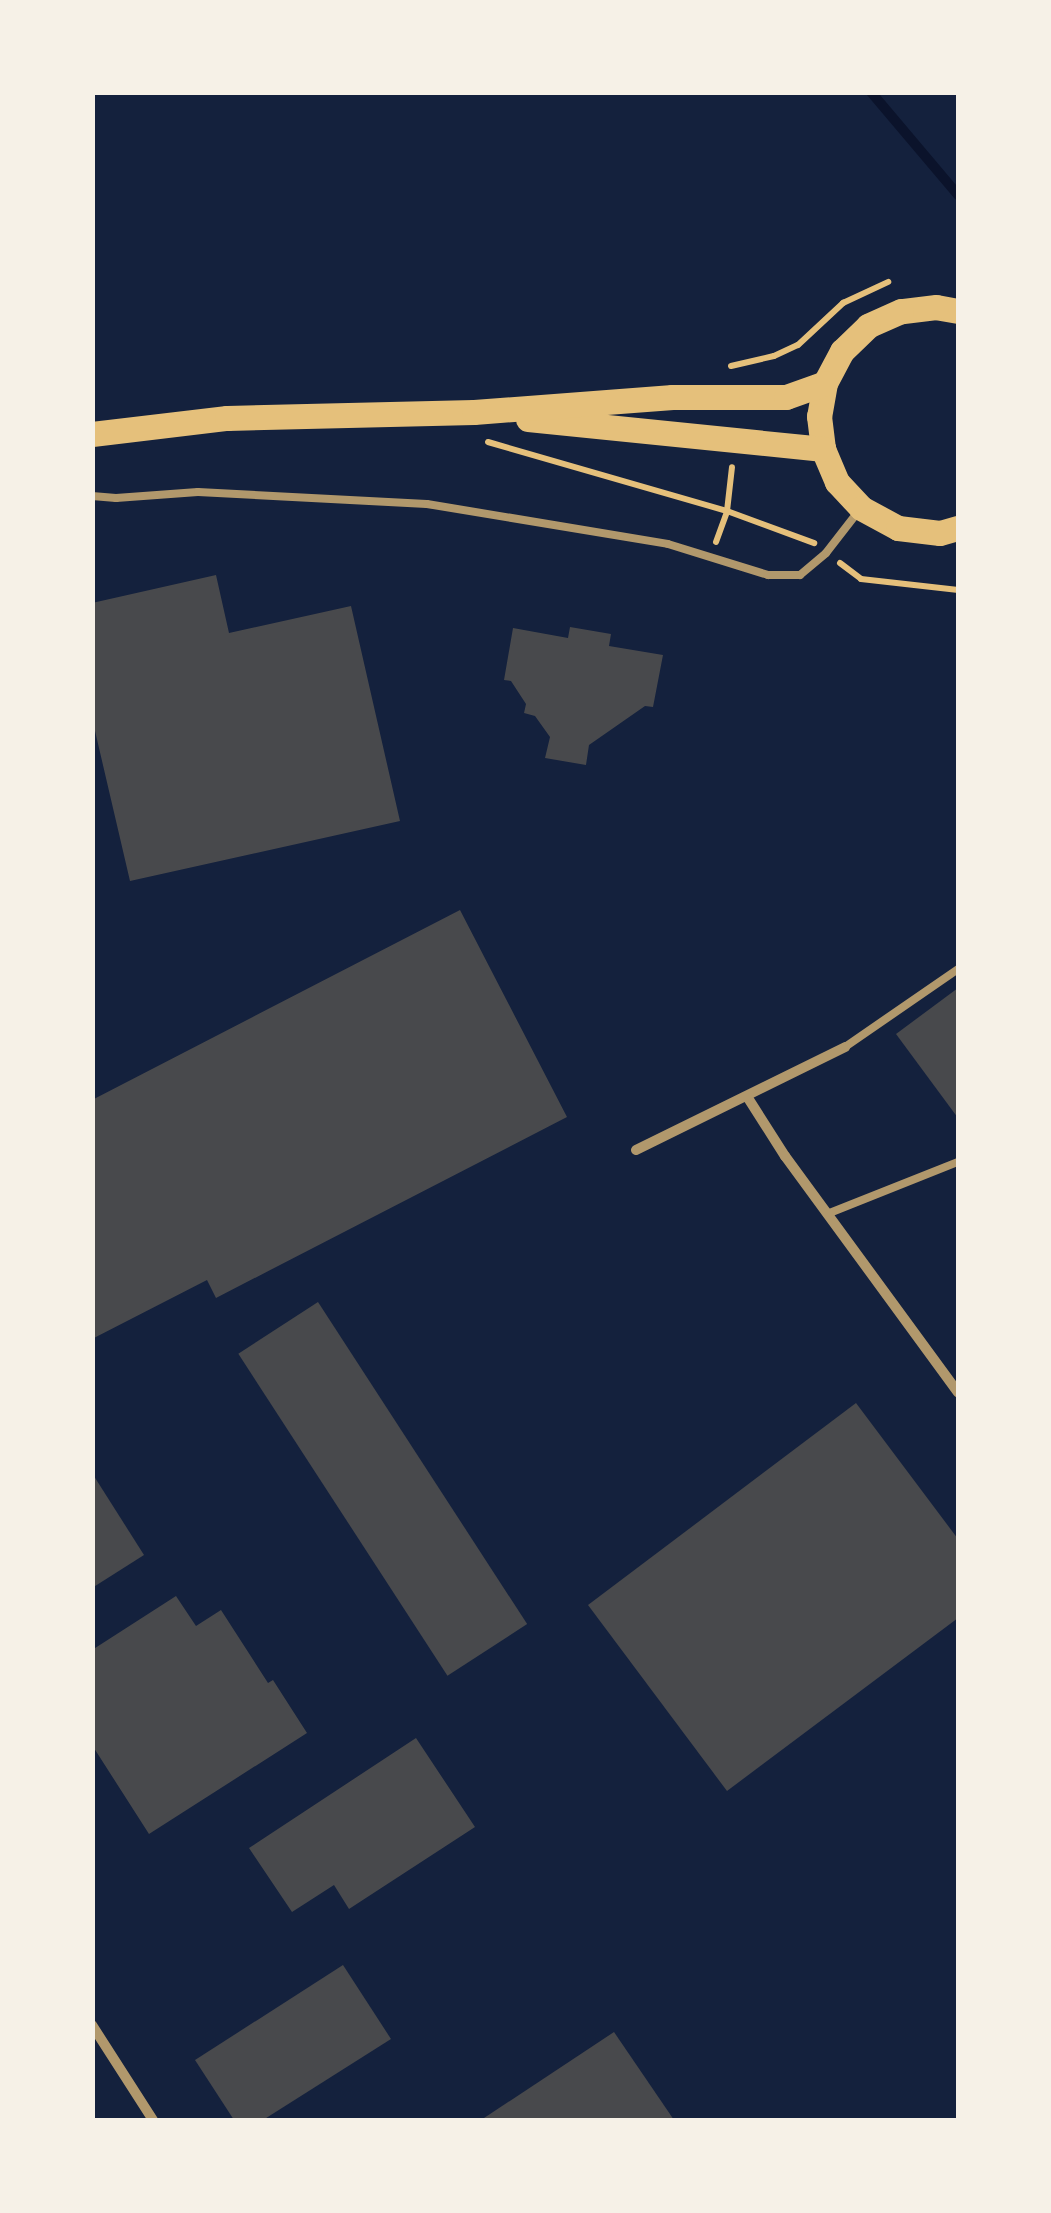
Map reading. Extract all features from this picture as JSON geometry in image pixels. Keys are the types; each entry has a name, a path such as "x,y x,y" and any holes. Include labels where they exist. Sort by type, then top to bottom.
{"main road":[{"path":"958,311 936,307 901,311 868,326 842,351 825,383 819,416 823,449 837,482 862,508 898,528 940,533 958,528"},
{"path":"92,434 227,418 474,412 672,396 786,397 825,383"},
{"path":"474,412 715,441 823,449"}],"street":[{"path":"636,1150 748,1098 845,1046"},
{"path":"748,1098 827,1214 958,1392"},
{"path":"92,2024 153,2120"}],"lane":[{"path":"92,496 198,492 427,504 668,544 768,575 800,574 826,553 862,508"},
{"path":"845,1046 958,969"},
{"path":"827,1214 958,1162"}],"path":[{"path":"472,441 517,448 727,511"}],"building":[{"path":"216,575 229,633 351,606 400,821 130,881 92,718 92,603"},
{"path":"570,627 611,634 609,646 663,655 653,707 645,706 589,745 586,765 545,758 550,737 535,716 524,713 526,704 511,681 504,680 513,628 568,638"},
{"path":"460,910 567,1117 216,1298 207,1280 92,1339 92,1100"},
{"path":"958,988 958,1118 896,1034"},
{"path":"318,1302 527,1624 447,1676 238,1354"},
{"path":"856,1403 958,1539 958,1618 727,1791 588,1605"},
{"path":"92,1473 144,1555 92,1588"},
{"path":"176,1596 196,1626 221,1610 268,1683 273,1680 307,1733 149,1834 92,1745 92,1650"},
{"path":"416,1738 475,1827 349,1909 334,1885 292,1912 249,1848"},
{"path":"343,1965 391,2039 263,2120 234,2120 195,2060"},
{"path":"614,2032 674,2120 481,2120"}],"waterway":[{"path":"871,92 958,195"}]}
